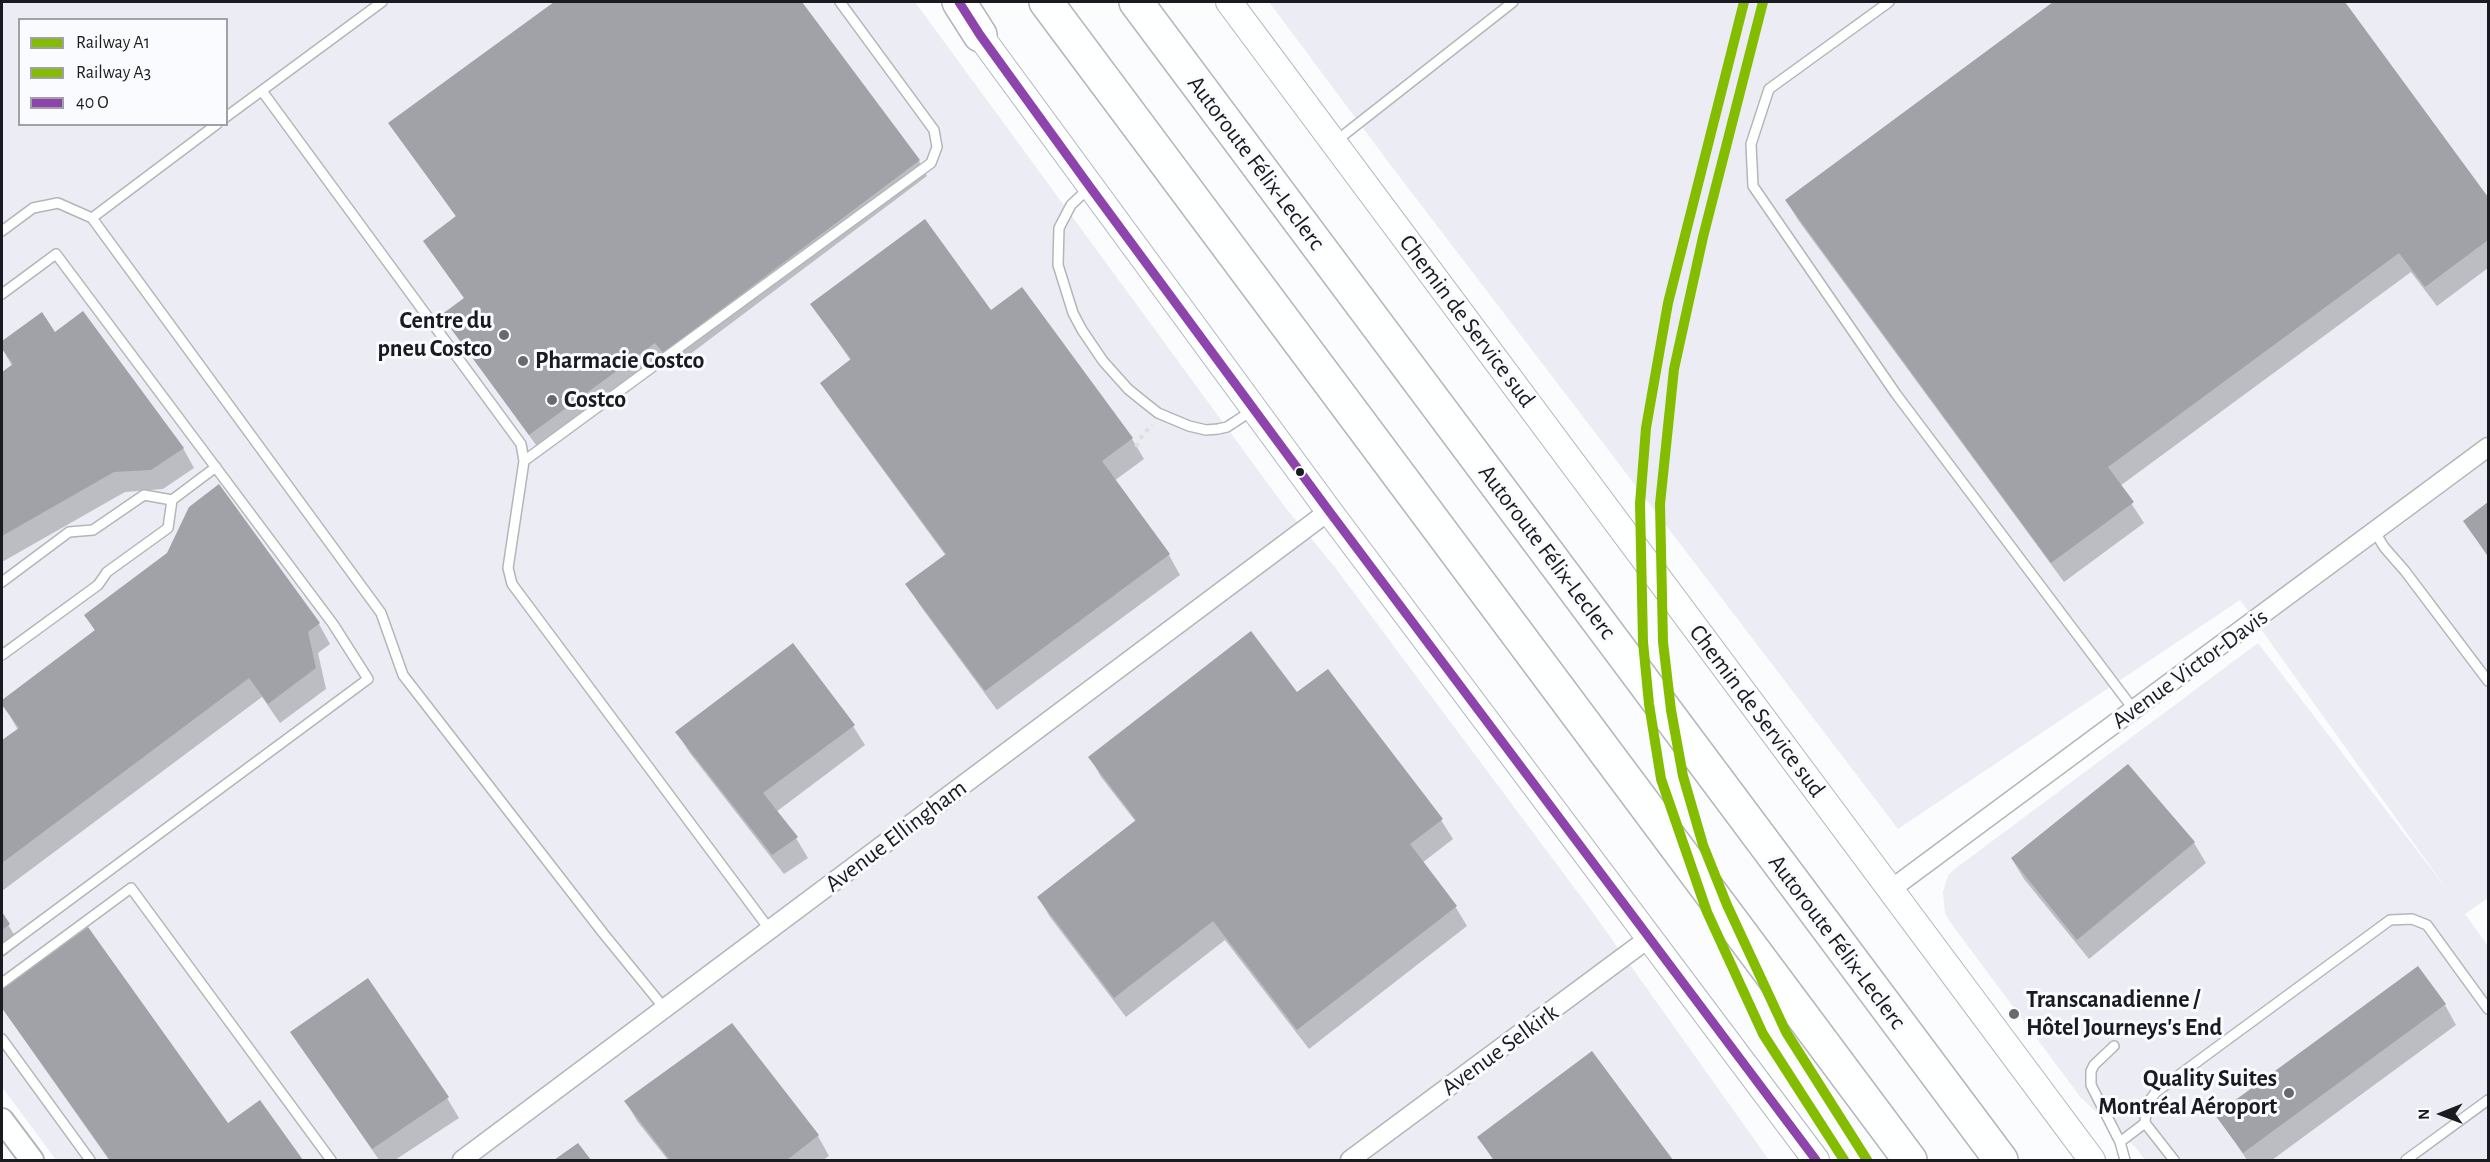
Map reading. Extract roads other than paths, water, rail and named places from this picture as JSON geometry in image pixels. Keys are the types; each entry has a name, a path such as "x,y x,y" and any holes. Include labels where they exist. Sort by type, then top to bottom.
{"highway":[{"path":"959,2 980,35"},
{"path":"1046,2 1910,1161"},
{"name":"Autoroute Félix-Leclerc","path":"1136,2 2001,1161"}],"main road":[{"path":"954,2 1329,511 1816,1161"},
{"name":"Chemin de Service sud","path":"1229,2 2092,1161"}],"street":[{"name":"Avenue Victor-Davis","path":"1890,890 2488,447"},
{"name":"Avenue Ellingham","path":"462,1161 1329,511"},
{"name":"Avenue Selkirk","path":"1350,1161 1649,938"},
{"path":"2,1120 32,1161"}],"lane":[{"path":"228,116 382,2"},
{"path":"524,460 931,163 937,147 934,130 840,2"},
{"path":"1334,142 1513,2"},
{"path":"1889,2 1769,90 1751,144 1753,186 1896,394 2134,710"},
{"path":"261,92 521,444 524,460 508,568 512,584 770,930"},
{"path":"92,218 214,126"},
{"path":"1090,187 1071,205 1059,228 1058,265 1073,313 1103,361 1128,389 1158,413 1189,426 1206,430 1218,429 1236,422 1254,409"},
{"path":"2,231 33,208 58,203 92,218 381,613 403,675 603,933 665,1009"},
{"path":"2,294 56,254 333,624 368,679 2,950"},
{"path":"2,655 98,585 107,572 168,528 172,500 216,467"},
{"path":"2,582 69,532 93,530 144,495 172,500"},
{"path":"2375,532 2384,547 2405,571 2488,681"},
{"path":"2,983 131,888 331,1161"},
{"path":"2174,1161 2145,1123 2146,1108 2156,1092 2390,920 2412,919 2427,925 2488,1009"},
{"path":"2,1039 90,1161"},
{"path":"2114,1046 2094,1065 2090,1078 2092,1091 2120,1142 2125,1161"},
{"path":"2406,1161 2488,1100"},
{"path":"2120,1142 2145,1123"}],"rail line":[{"name":"A3","path":"1744,2 1668,303 1646,428 1640,504 1643,642 1649,704 1661,779 1707,912 1763,1034 1844,1160"},
{"name":"A1","path":"1763,2 1703,237 1674,369 1660,504 1663,642 1671,710 1683,776 1703,845 1727,905 1786,1032 1867,1160"}],"place":[{"name":"Centre du pneu Costco","path":"504,335"},
{"name":"Pharmacie Costco","path":"523,361"},
{"name":"Costco","path":"552,400"},
{"name":"Transcanadienne / Hôtel Journeys's End","path":"2014,1014"},
{"name":"Quality Suites Montréal Aéroport","path":"2289,1093"}]}
